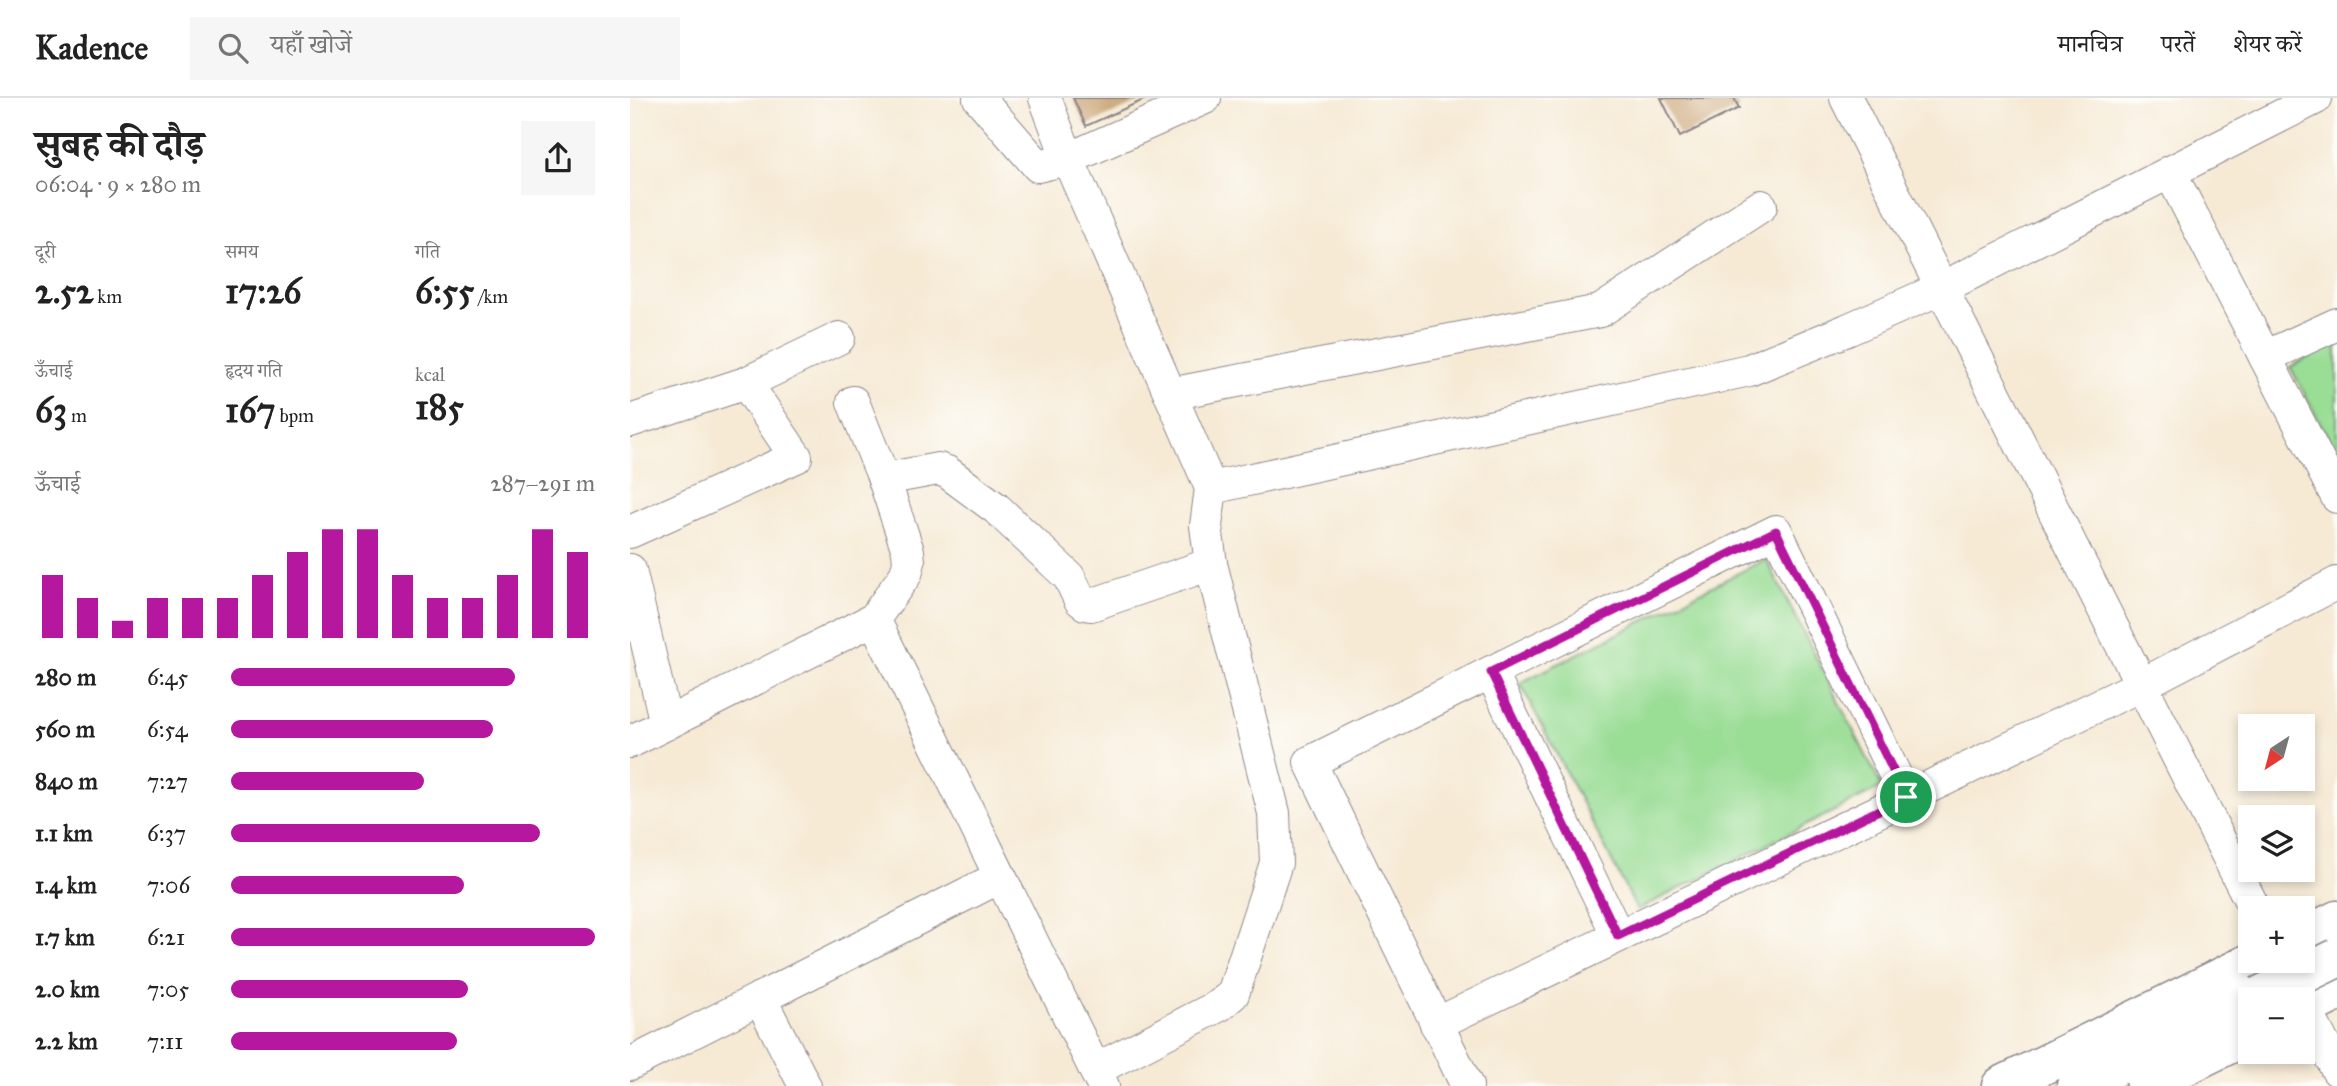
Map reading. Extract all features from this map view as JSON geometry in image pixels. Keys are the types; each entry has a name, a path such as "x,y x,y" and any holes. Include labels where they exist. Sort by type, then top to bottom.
{"main road":[{"path":"2315,931 2337,920"},
{"path":"2278,987 2337,958"},
{"path":"2001,1086 2238,969"},
{"path":"2076,1086 2238,1007"},
{"path":"2145,1086 2238,1040"}],"street":[{"path":"979,98 1038,166 1068,159 1205,98"},
{"path":"874,619 1099,1078 1220,1005 1233,994 1276,863 1274,813 1211,564 1206,526 1210,488 1068,159 1045,98"},
{"path":"1846,98 2248,896"},
{"path":"1210,488 1749,369 1942,288 2316,98"},
{"path":"2170,172 2337,497"},
{"path":"1170,394 1600,311 1760,206"},
{"path":"2265,357 2337,324"},
{"path":"630,421 746,383 839,338"},
{"path":"630,532 796,457 746,383"},
{"path":"630,742 874,619 906,574 908,551 884,479 853,402"},
{"path":"884,479 938,469 947,472 997,509 1069,577 1080,600 1085,604 1091,605 1211,564"},
{"path":"1466,1086 1310,762 1776,531 1906,797"},
{"path":"630,570 666,724"},
{"path":"1436,1024 2141,685 2337,583"},
{"path":"1491,672 1618,936"},
{"path":"630,1064 1000,877"},
{"path":"760,998 805,1086"},
{"path":"2315,1015 2337,1070"}],"green space":[{"path":"2337,342 2337,454 2290,367"},
{"path":"1766,559 1882,787 1637,910 1520,683"}],"building":[{"path":"1073,98 1148,98 1086,126"},
{"path":"1661,98 1734,98 1739,108 1680,137"}],"route":[{"path":"1776,531 1906,797 1618,936 1491,672 1776,531"}]}
